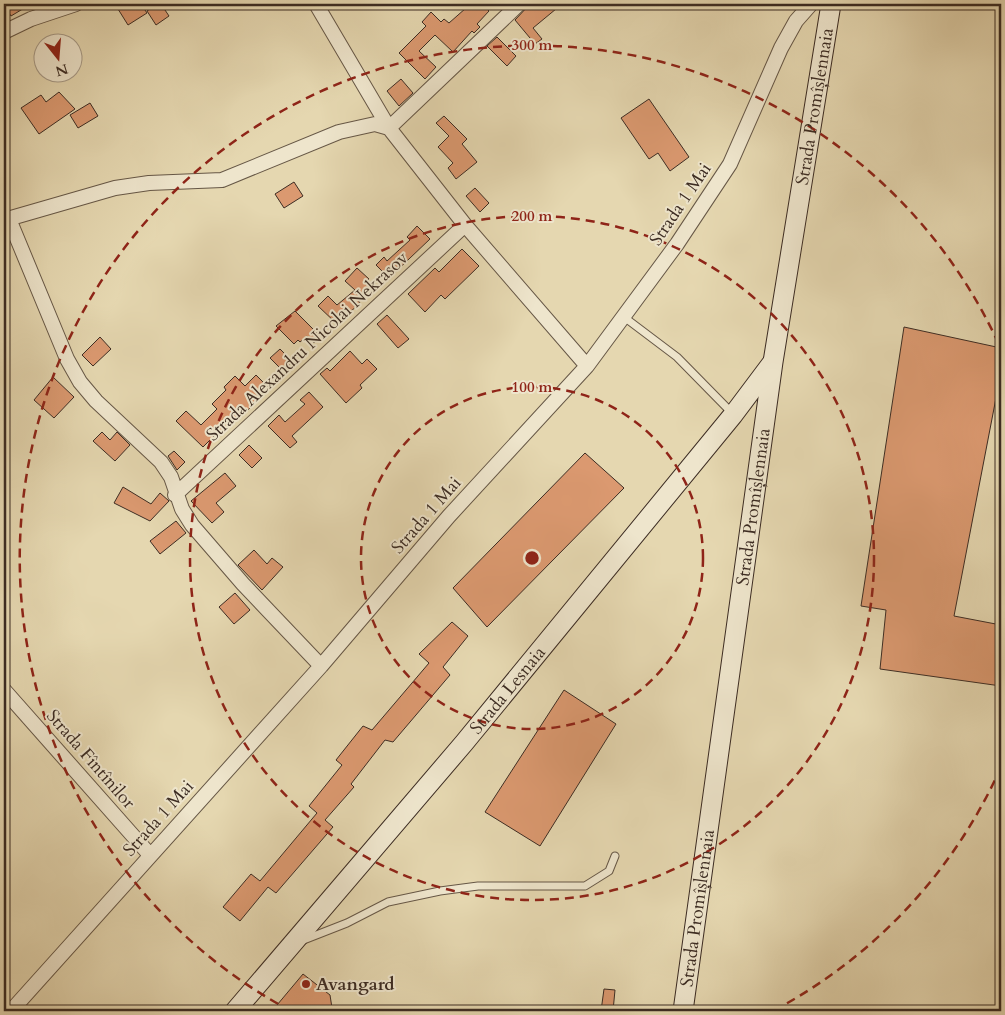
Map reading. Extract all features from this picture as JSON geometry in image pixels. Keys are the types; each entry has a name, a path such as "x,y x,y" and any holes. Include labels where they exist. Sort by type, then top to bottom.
{"street":[{"path":"4,32 31,19 76,4"},
{"path":"316,4 389,128 465,225 587,366"},
{"path":"389,128 520,4"},
{"name":"Strada 1 Mai","path":"11,1011 321,666 449,516 587,366 677,244 730,164 781,48 796,21 811,4"},
{"name":"Strada Promîșlennaia","path":"683,1011 773,362 832,4"},
{"path":"321,666 243,584 192,525 175,495 171,477 160,462 96,401 80,382 67,359 6,220 115,188 149,183 222,180 339,132 375,124 389,128"},
{"name":"Strada Alexandru Nicolai Nekrasov","path":"175,495 465,225"},
{"name":"Strada Lesnaia","path":"235,1011 464,742 733,415 773,362"},
{"name":"Strada Fîntînilor","path":"4,690 150,855"}],"lane":[{"path":"624,317 677,357 733,415"},
{"path":"292,945 347,923 388,902 440,891 478,886 585,886 609,871 615,856"}],"building":[{"path":"14,4 31,4 11,16 6,8"},
{"path":"127,4 141,4 147,13 128,25 118,9"},
{"path":"157,4 161,4 169,16 156,25 147,11"},
{"path":"461,4 482,4 489,11 477,24 480,27 474,33 472,31 453,52 435,35 419,51 436,67 425,79 399,53 426,26 422,22 431,12 441,22 444,19 449,23 466,8"},
{"path":"530,4 562,4 533,28 542,39 535,44 515,20"},
{"path":"497,37 516,56 507,66 487,46"},
{"path":"401,79 413,93 399,106 387,91"},
{"path":"59,92 75,109 39,134 21,108 41,95 46,102"},
{"path":"649,99 689,157 670,171 658,153 649,159 621,118"},
{"path":"90,103 98,116 78,128 70,115"},
{"path":"444,116 467,139 462,144 477,162 456,179 448,168 453,163 438,147 449,136 436,123"},
{"path":"294,182 303,196 284,208 275,194"},
{"path":"475,188 489,203 480,212 466,196"},
{"path":"417,226 430,239 389,278 376,265 384,257 387,261 410,240 407,237"},
{"path":"462,249 479,266 445,299 441,295 425,312 408,294 435,268 439,272"},
{"path":"357,268 369,279 366,281 370,285 357,299 360,303 337,324 318,306 328,296 337,305 355,290 345,281"},
{"path":"295,311 320,336 314,343 307,336 294,344 276,326"},
{"path":"387,315 409,339 398,348 377,324"},
{"path":"904,327 1001,348 1001,372 954,616 1001,625 1001,686 880,669 886,610 861,606"},
{"path":"100,337 111,349 93,366 82,355"},
{"path":"280,349 293,362 283,371 270,358"},
{"path":"350,351 362,364 367,359 377,369 360,385 362,388 346,403 320,374 327,368 330,371"},
{"path":"256,375 269,388 247,411 219,436 217,433 203,447 176,421 186,411 201,425 217,409 212,404 226,390 224,387 235,376 245,386"},
{"path":"53,377 74,397 54,418 34,400"},
{"path":"309,392 323,407 292,436 297,442 290,448 268,426 279,415 285,422 305,404 300,400"},
{"path":"102,432 110,440 117,432 130,445 115,461 93,441"},
{"path":"249,445 262,458 252,468 239,455"},
{"path":"174,451 185,462 177,470 168,456"},
{"path":"585,453 624,488 487,627 453,588"},
{"path":"225,473 236,486 216,503 224,512 212,523 191,501"},
{"path":"123,487 151,504 160,493 169,501 150,521 114,503"},
{"path":"176,521 186,533 160,554 150,541"},
{"path":"254,550 267,564 272,558 283,567 262,590 238,565"},
{"path":"235,593 250,610 234,624 219,607"},
{"path":"452,622 468,636 443,667 450,675 393,742 385,740 351,784 354,787 325,820 333,827 276,893 268,887 240,921 223,907 251,874 260,881 317,813 309,806 342,765 336,760 363,726 372,730 429,663 419,654"},
{"path":"564,690 616,724 540,846 485,812"},
{"name":"Avangard","path":"303,974 330,995 332,1008 329,1011 272,1011"},
{"path":"604,989 615,990 613,1011 601,1011"}],"place":[{"name":"Avangard","path":"306,984"}]}
